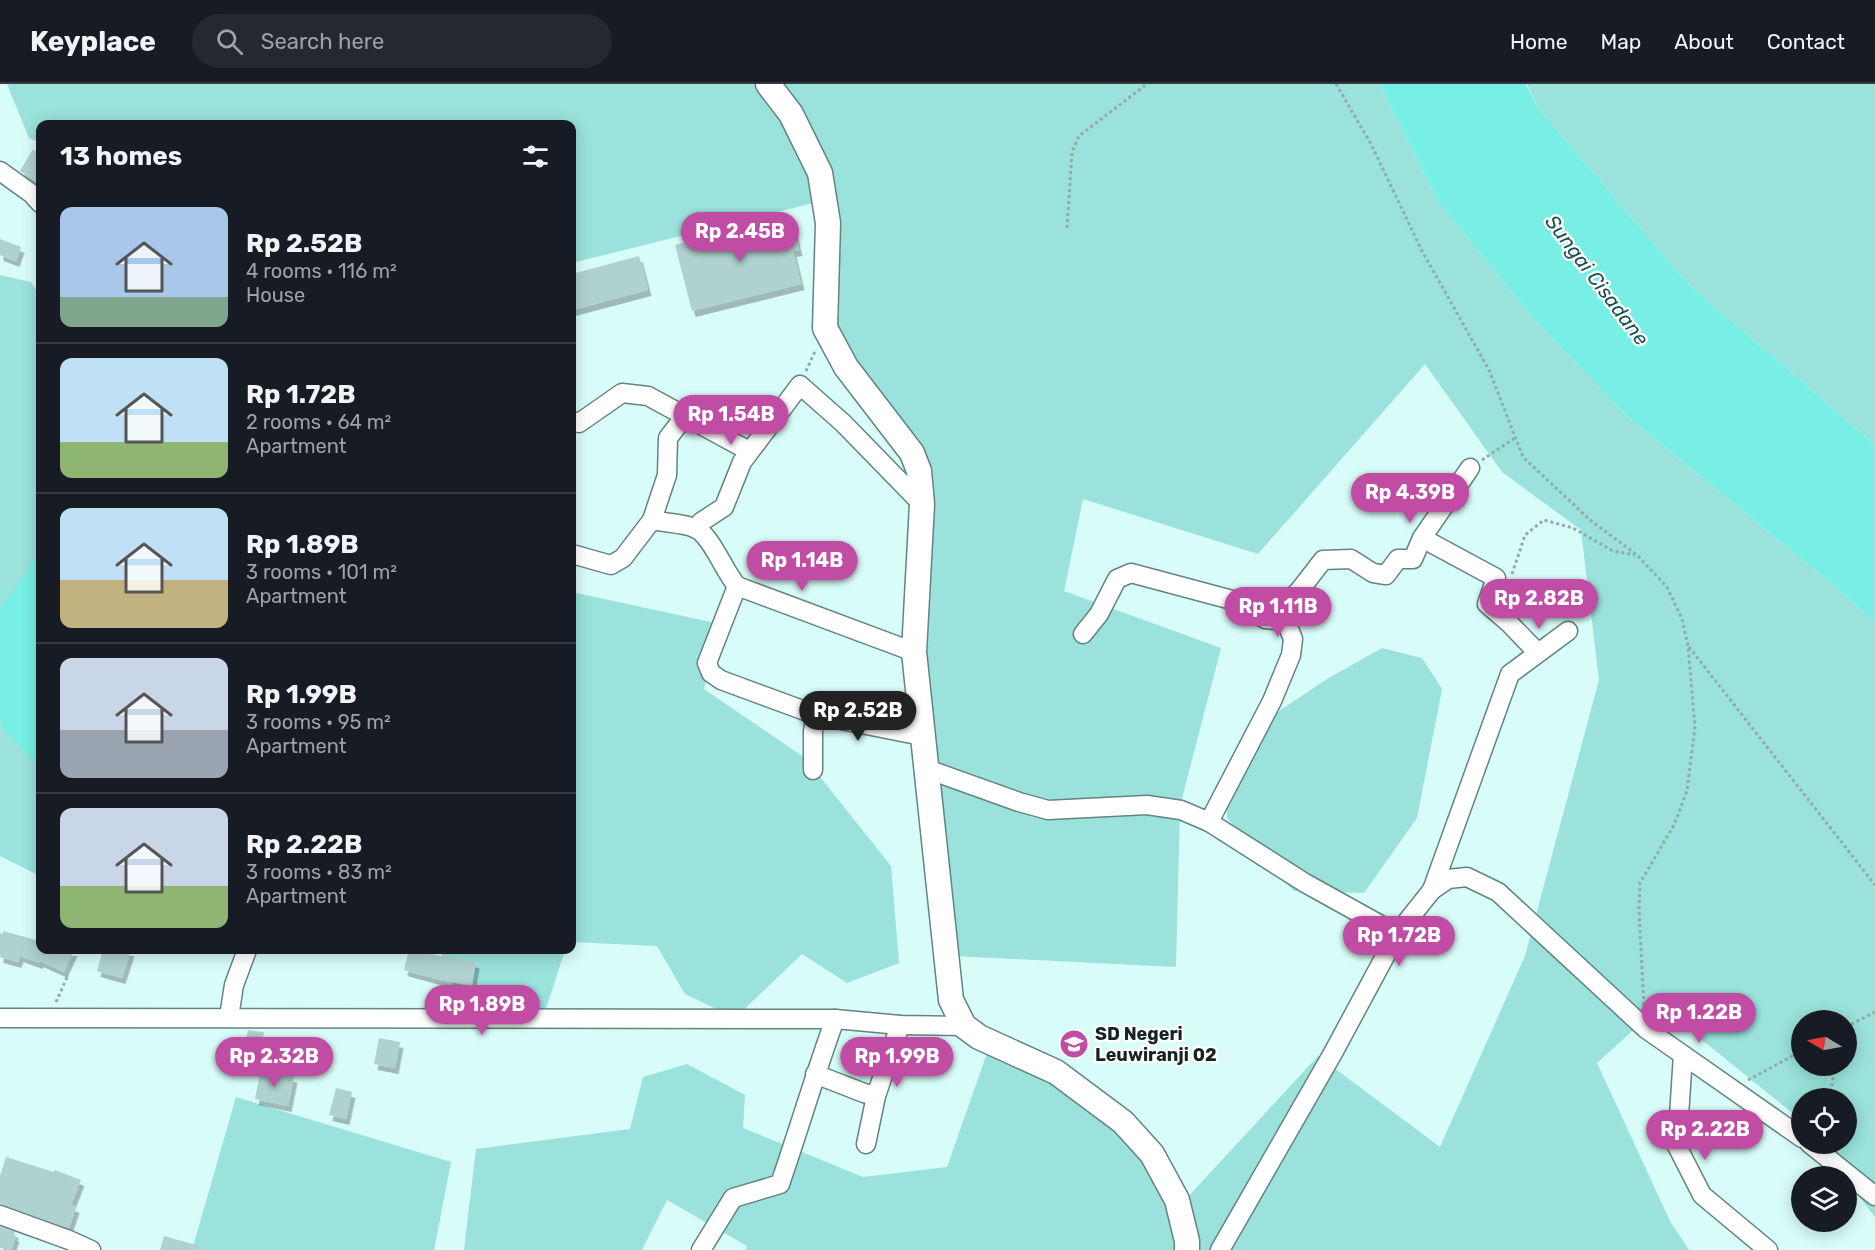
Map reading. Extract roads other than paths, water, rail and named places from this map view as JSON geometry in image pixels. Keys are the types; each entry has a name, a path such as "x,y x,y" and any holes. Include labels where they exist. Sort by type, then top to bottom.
{"main road":[{"path":"768,84 791,114 820,173 828,223 825,328 846,367 912,453 919,471 922,504 914,652 951,1000 964,1026 979,1037 1056,1072 1124,1122 1152,1154 1177,1200 1187,1250"}],"street":[{"path":"0,171 36,198"},
{"path":"696,528 701,522 724,507 742,462 800,385 843,423 922,504"},
{"path":"576,422 579,423 622,393 648,396 749,452"},
{"path":"576,555 611,565 623,558 652,520 667,475 668,438 685,416"},
{"path":"1083,634 1099,614 1117,579 1131,573 1232,600 1265,619 1274,620 1283,614 1288,601 1299,591 1323,560 1351,559 1373,573 1386,575 1398,559 1413,559 1422,538 1470,468"},
{"path":"652,520 696,528 714,548 727,574 737,586 914,652"},
{"path":"1422,538 1496,578 1487,604 1538,653"},
{"path":"737,586 707,663 711,673 721,680 816,715 922,736"},
{"path":"1209,822 1272,701 1291,655 1293,639 1283,614"},
{"path":"1432,890 1510,674 1568,631"},
{"path":"813,770 813,731 816,715"},
{"path":"927,769 1048,810 1148,805 1182,810 1209,822 1305,883 1397,934"},
{"path":"1220,1250 1333,1053 1397,934 1432,890 1448,879 1467,877 1498,892 1646,1029 1791,1130"},
{"path":"229,1017 234,985 246,954"},
{"path":"0,1018 835,1019 900,1025 964,1026"},
{"path":"701,1250 733,1198 780,1184 835,1019"},
{"path":"867,1144 876,1096 900,1025"},
{"path":"1683,1055 1677,1146 1702,1195 1768,1250"},
{"path":"815,1074 876,1096"},
{"path":"1823,1154 1875,1196"},
{"path":"0,1215 91,1250"}],"water":[{"name":"Sungai Cisadane","path":"1380,84 1526,84 1538,108 1686,282 1875,445 1875,622 1836,587 1627,416 1533,318 1438,201"},
{"path":"36,559 36,762 2,728 0,609"}],"place":[{"name":"SD Negeri Leuwiranji 02","path":"1074,1044"}]}
